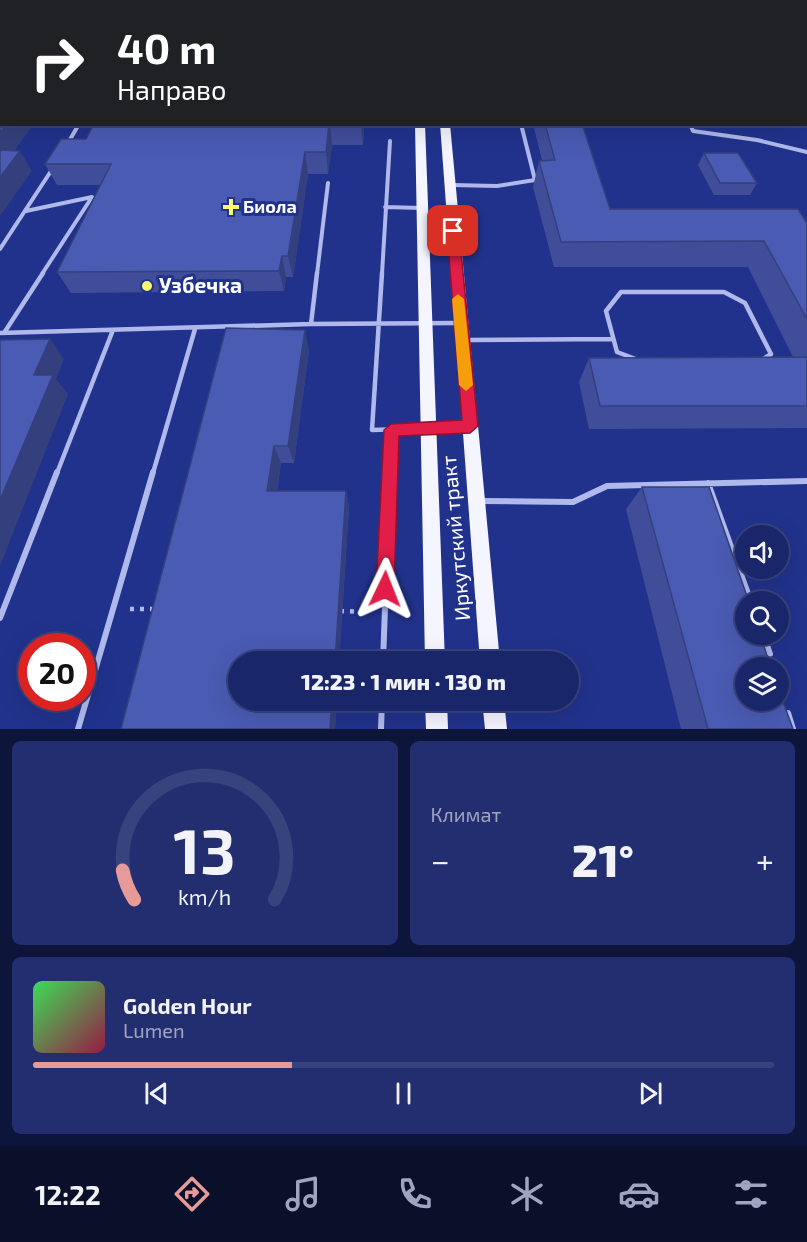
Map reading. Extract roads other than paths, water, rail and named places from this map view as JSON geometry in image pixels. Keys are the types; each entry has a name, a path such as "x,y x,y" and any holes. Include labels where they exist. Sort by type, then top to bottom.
{"main road":[{"name":"Иркутский тракт","path":"420,126 435,651"},
{"name":"Иркутский тракт","path":"445,126 459,323 489,651"},
{"path":"436,711 437,729"},
{"path":"495,711 496,729"}],"lane":[{"path":"246,0 317,0"},
{"path":"63,152 78,126"},
{"path":"450,185 497,186 535,180 522,126"},
{"path":"691,126 693,131 757,140 807,152"},
{"path":"390,141 372,430 470,426"},
{"path":"0,249 57,162"},
{"path":"311,324 328,183"},
{"path":"2,333 92,197 26,211"},
{"path":"385,207 421,208"},
{"path":"621,292 724,292 745,303 771,354 754,365 646,363 617,352 614,339 606,311 621,292"},
{"path":"2,333 311,324 459,323"},
{"path":"78,729 111,609 195,328"},
{"path":"0,618 113,330"},
{"path":"461,340 614,339"},
{"path":"383,651 391,430"},
{"path":"477,501 573,502 607,486 807,481"},
{"path":"708,483 747,591"},
{"path":"767,645 770,654"},
{"path":"381,729 382,711"},
{"path":"788,713 793,729"}],"place":[{"name":"Биола","path":"231,207"},
{"name":"Узбечка","path":"147,286"}]}
